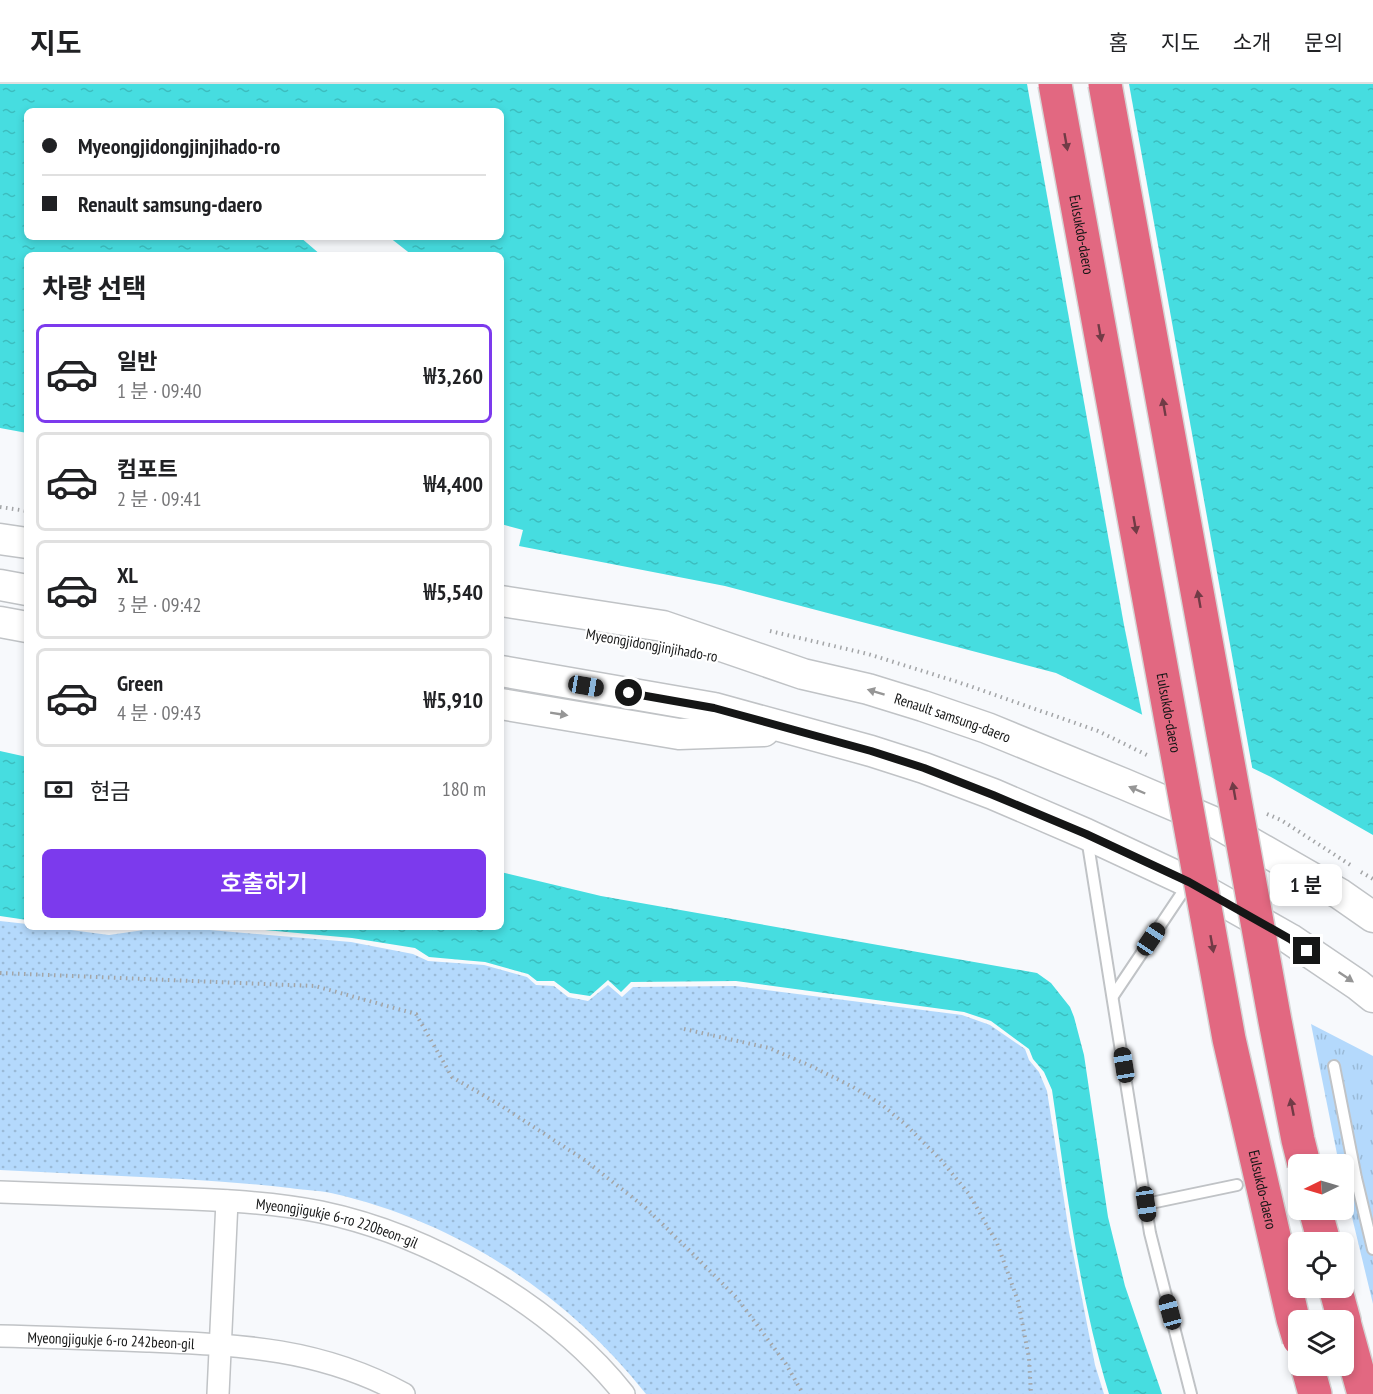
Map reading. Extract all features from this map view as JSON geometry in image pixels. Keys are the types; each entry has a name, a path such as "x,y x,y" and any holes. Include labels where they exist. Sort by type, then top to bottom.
{"highway":[{"name":"Eulsukdo-daero","path":"1055,84 1229,1039 1291,1310"},
{"path":"1105,84 1275,1021 1302,1154"},
{"path":"1354,1358 1364,1394"},
{"path":"1309,1376 1315,1394"}],"main road":[{"path":"0,523 24,527"},
{"path":"0,539 24,543"},
{"path":"0,585 24,589"},
{"name":"Renault samsung-daero","path":"504,601 663,626 803,674 868,689 987,728 1218,824 1340,894 1373,917"},
{"name":"Myeongjidongjinjihado-ro","path":"504,620 677,648 803,674"},
{"path":"0,622 24,626"},
{"path":"504,672 714,708 924,768 1086,834 1189,882 1290,939 1373,997"},
{"path":"504,705 679,734 797,730"}],"street":[{"name":"Myeongjigukje 6-ro 220beon-gil","path":"0,1192 227,1201 290,1207 337,1216 397,1235 461,1264 506,1290 564,1334 593,1360 624,1394"},
{"path":"218,1394 227,1201"},
{"name":"Myeongjigukje 6-ro 242beon-gil","path":"0,1336 220,1344 269,1350 320,1360 366,1376 404,1394"}],"lane":[{"path":"1086,834 1150,1233 1191,1394"},
{"path":"1113,996 1189,882"},
{"path":"1334,1066 1356,1178 1371,1229 1373,1249"},
{"path":"1146,1204 1238,1185"}],"path":[{"path":"0,507 24,511"},
{"path":"0,973 315,986 416,1014 453,1077 586,1161 646,1208 679,1240 737,1298 786,1365 803,1394"},
{"path":"684,1029 769,1048 813,1066 881,1104 940,1159 969,1194 997,1243 1018,1301 1029,1358 1031,1394"}],"green space":[{"path":"0,921 24,924 24,930 71,930 109,935 144,930 210,930 351,942 413,954 428,961 484,965 527,977 536,985 554,986 568,997 588,1001 608,985 622,997 633,987 735,986 962,1015 990,1025 1025,1049 1047,1091 1069,1232 1095,1365 1104,1394 646,1394 581,1324 506,1266 422,1222 377,1206 326,1192 263,1185 0,1170"},
{"path":"1311,1024 1373,1056 1373,1304 1353,1220 1354,1154 1337,1154"}],"water":[{"path":"0,84 1373,84 1373,835 1271,777 1056,673 725,586 519,546 523,530 504,525 504,252 408,252 393,240 504,240 504,108 24,108 24,240 304,240 318,252 24,252 24,432 0,428"},
{"path":"0,751 24,756 24,920 0,916"},
{"path":"504,873 601,896 1037,973 1051,983 1070,1007 1074,1017 1084,1055 1108,1217 1125,1286 1162,1394 1109,1394 1082,1281 1052,1090 1044,1072 1033,1059 1029,1049 991,1021 964,1012 736,981 631,982 621,992 608,980 590,996 570,993 554,981 537,981 528,974 485,962 429,957 415,948 352,938 265,930 504,930"}],"pier":[{"path":"1027,84 1129,84 1253,772 1143,719"}],"route":[{"path":"629,693 714,708 924,768 1086,834 1189,882 1307,951"}]}
